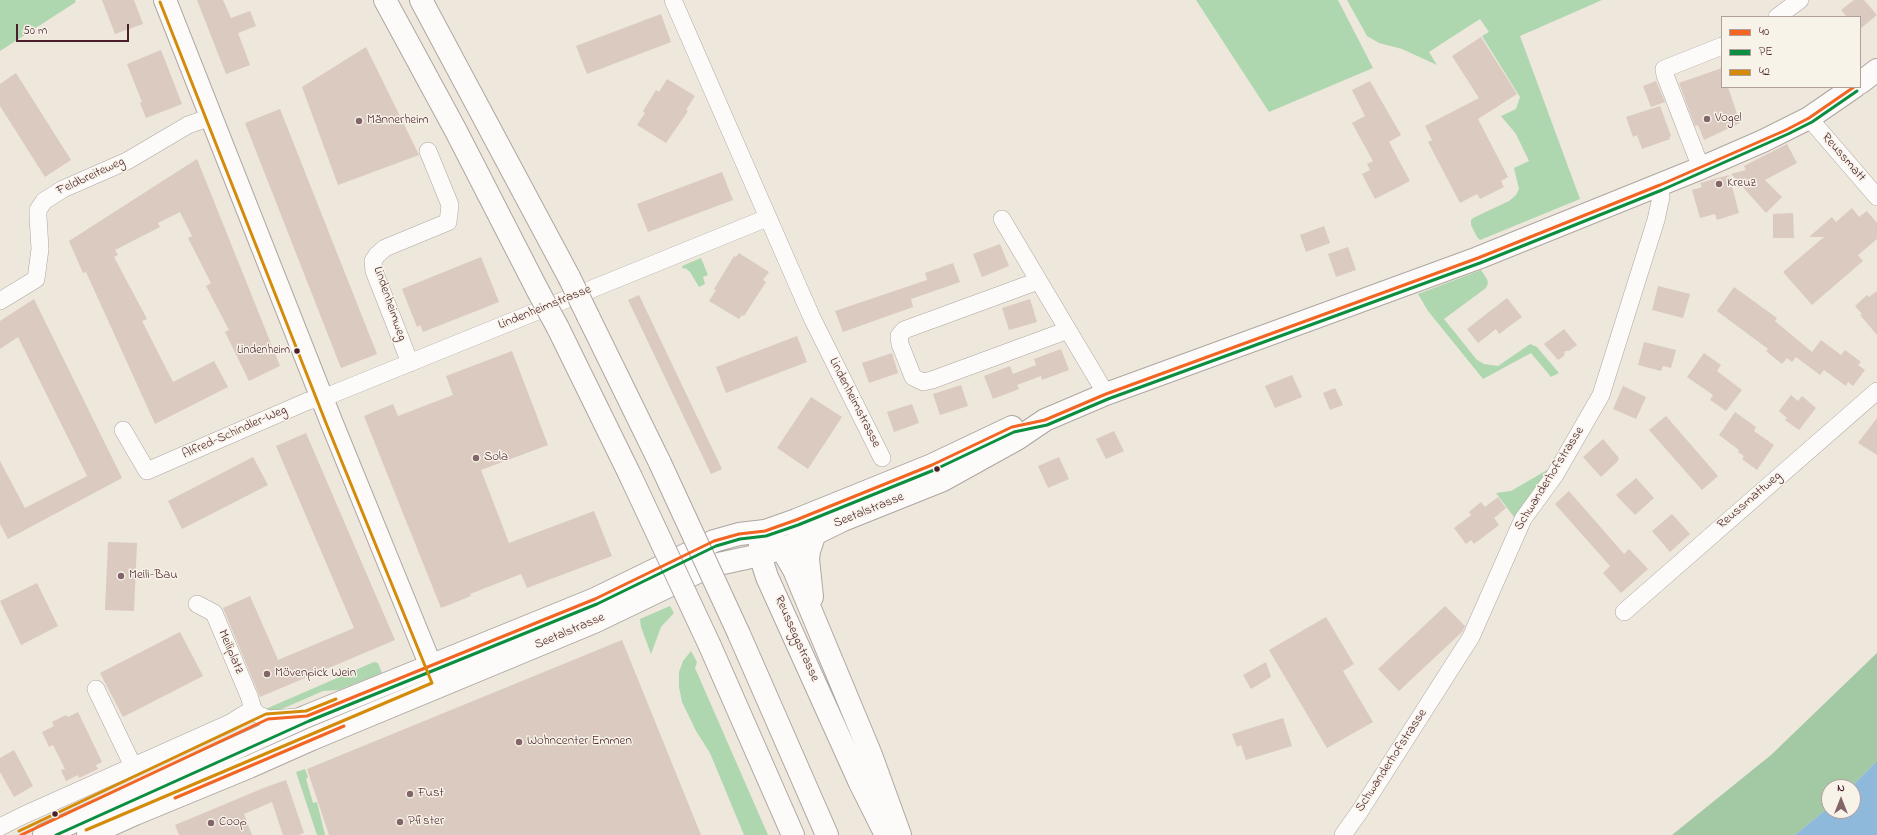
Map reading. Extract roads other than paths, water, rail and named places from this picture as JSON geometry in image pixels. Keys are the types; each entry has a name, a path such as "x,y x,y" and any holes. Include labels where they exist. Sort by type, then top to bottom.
{"main road":[{"path":"165,0 439,686"},
{"path":"385,0 456,131 558,328 630,475 710,646 793,835"},
{"path":"421,0 569,278 660,463 739,634 827,835"},
{"path":"1861,82 1877,70"},
{"name":"Seetalstrasse","path":"88,835 312,739 594,622 714,565 760,555 780,548 815,534 843,520 950,476 1017,439 1045,420 1106,394 1478,258 1701,168 1763,141 1808,118 1853,88"},
{"name":"Seetalstrasse","path":"44,835 307,716 596,599 714,540 739,534 765,531 883,486 932,465 1012,427 1045,420"},
{"name":"Reusseggstrasse","path":"886,835 860,783 767,577 760,555 760,543 765,531 780,548 794,570 871,755 900,835"},
{"name":"Reusseggstrasse","path":"814,618 808,559 815,534"}],"street":[{"name":"Lindenheimstrasse","path":"673,0 812,318 882,458"},
{"path":"1778,16 1800,0"},
{"path":"1701,168 1664,69 1721,46"},
{"name":"Feldbreiteweg","path":"0,301 36,280 40,249 38,210 44,201 63,189 127,161 188,125 211,117"},
{"name":"Reussmatt","path":"1808,118 1877,197"},
{"name":"Lindenheimweg","path":"410,363 374,271 374,261 377,255 385,248 448,222 450,205 428,151"},
{"name":"Schwanderhofstrasse","path":"1342,835 1367,800 1471,637 1523,519 1555,475 1601,395 1656,220 1661,197 1660,185"},
{"name":"Lindenheimstrasse","path":"323,398 767,218"},
{"path":"1002,219 1106,394"},
{"path":"1038,281 904,330 899,336 900,344 913,376 923,382 932,380 1068,330"},
{"name":"Reussmattweg","path":"1624,612 1877,391"},
{"name":"Alfred-Schindler-Weg","path":"122,430 147,471 308,401 323,398"},
{"name":"Meiliplatz","path":"196,604 214,614 249,696 253,709"},
{"path":"96,689 134,766"},
{"path":"0,827 230,723 253,709 257,714 268,719 307,716"}],"water":[{"path":"1877,761 1877,835 1795,835 1821,814 1821,819 1861,819 1861,779 1859,779"}],"place":[{"name":"Vogel","path":"1707,119"},
{"name":"Männerheim","path":"359,121"},
{"name":"Kreuz","path":"1719,184"},
{"name":"Lindenheim","path":"297,351"},
{"name":"Sola","path":"476,458"},
{"name":"Meili-Bau","path":"121,576"},
{"name":"Mövenpick Wein","path":"267,674"},
{"name":"Wohncenter Emmen","path":"519,742"},
{"name":"Fust","path":"410,794"},
{"name":"Pfister","path":"400,822"},
{"name":"Coop","path":"211,823"}]}
